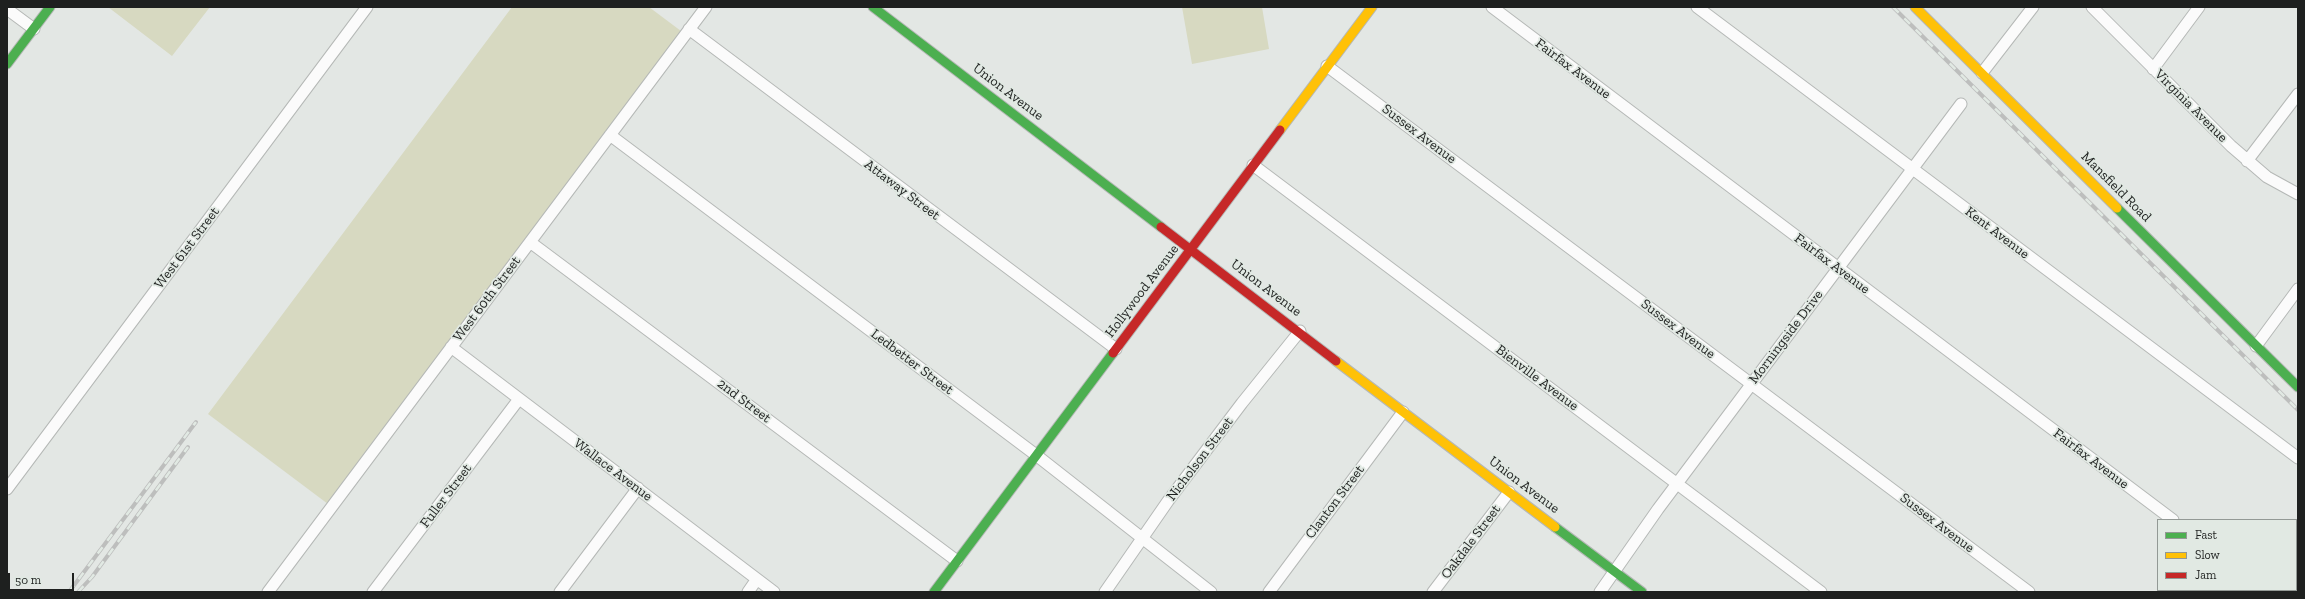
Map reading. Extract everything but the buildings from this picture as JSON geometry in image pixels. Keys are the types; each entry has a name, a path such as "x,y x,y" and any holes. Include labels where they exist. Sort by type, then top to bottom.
{"main road":[{"path":"7,64 50,7"},
{"name":"Union Avenue","path":"873,7 1300,331 1403,412 1642,592"},
{"name":"Hollywood Avenue","path":"934,592 1372,7"},
{"name":"Mansfield Road","path":"1915,7 2298,387"}],"street":[{"name":"West 61st Street","path":"7,489 367,7"},
{"name":"West 60th Street","path":"268,592 706,7"},
{"name":"Fairfax Avenue","path":"1492,7 2171,519"},
{"name":"Kent Avenue","path":"1697,7 2298,458"},
{"path":"1982,73 2033,7"},
{"name":"Virginia Avenue","path":"2092,7 2247,161 2266,177 2298,194"},
{"path":"2153,69 2199,7"},
{"path":"7,9 34,29"},
{"name":"Attaway Street","path":"689,29 1116,349"},
{"name":"Sussex Avenue","path":"1328,66 2029,592"},
{"path":"2247,161 2298,94"},
{"name":"Morningside Drive","path":"1600,592 1751,383 1961,104"},
{"name":"Ledbetter Street","path":"610,135 1036,455 1211,592"},
{"name":"Bienville Avenue","path":"1253,165 1821,592"},
{"name":"2nd Street","path":"530,242 957,561"},
{"path":"2256,346 2298,289"},
{"name":"Nicholson Street","path":"1105,592 1143,540 1168,501 1300,331"},
{"name":"Wallace Avenue","path":"451,347 774,592"},
{"name":"Fuller Street","path":"372,592 519,399"},
{"name":"Clanton Street","path":"1268,592 1403,412"},
{"path":"560,592 638,488"},
{"name":"Oakdale Street","path":"1434,592 1509,492"},
{"path":"748,592 757,579"}],"green space":[{"path":"108,7 210,7 172,56"},
{"path":"512,7 649,7 681,31 328,504 208,414"},
{"path":"1182,7 1262,7 1269,49 1192,64"}],"railway":[{"path":"1893,7 2298,410"},
{"path":"69,592 196,422"},
{"path":"78,592 92,577 188,447"}],"traffic: fast":[{"path":"7,64 50,7"},
{"path":"873,7 1161,227"},
{"path":"2117,208 2298,387"},
{"path":"934,592 1113,353"},
{"path":"1555,527 1642,592"}],"traffic: slow":[{"path":"1280,130 1372,7"},
{"path":"1915,7 2117,208"},
{"path":"1336,361 1555,527"}],"traffic: jam":[{"path":"1113,353 1280,130"},
{"path":"1161,227 1336,361"}]}
